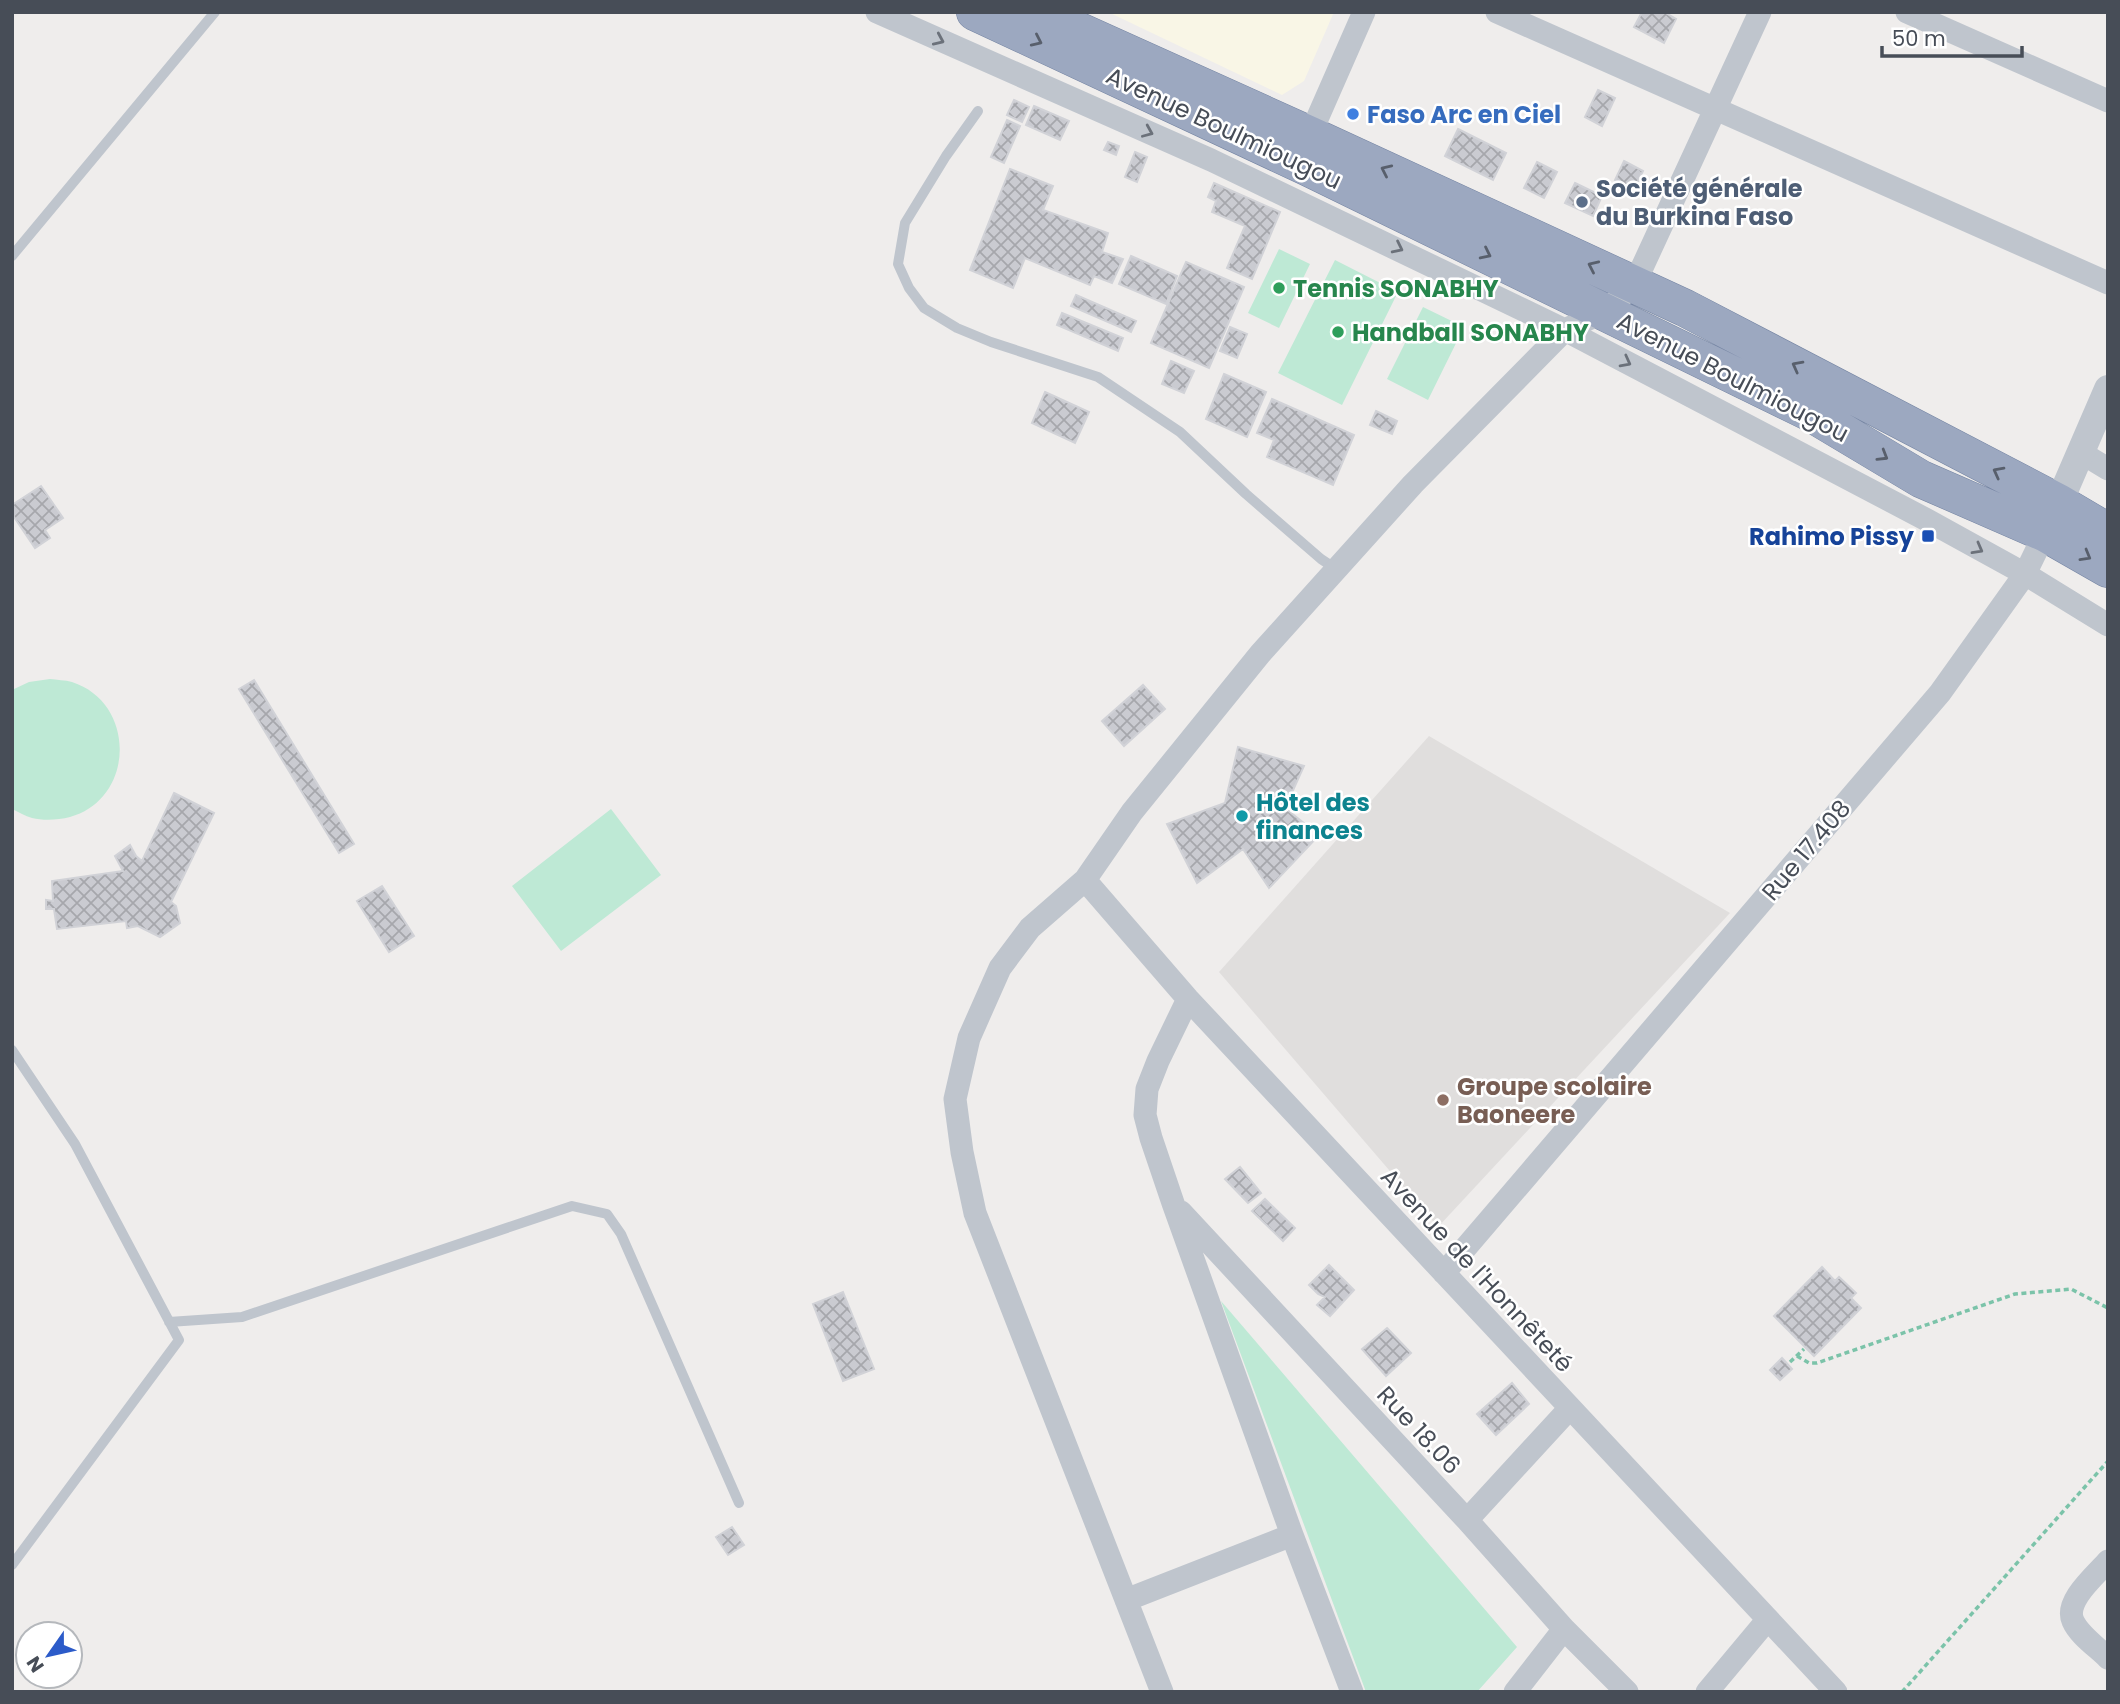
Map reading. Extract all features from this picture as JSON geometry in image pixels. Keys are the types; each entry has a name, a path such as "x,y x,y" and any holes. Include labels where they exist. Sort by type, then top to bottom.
{"highway":[{"name":"Avenue Boulmiougou","path":"975,12 1307,167 1605,311 1809,412 1921,479 2108,532"},
{"name":"Avenue Boulmiougou","path":"1037,12 1685,308 2052,518 2108,569"}],"street":[{"path":"877,12 1211,159 1565,330 1894,502 2025,574 2108,625"},
{"path":"1310,135 1364,12"},
{"path":"1497,12 2108,282"},
{"path":"1162,1692 975,1213 962,1152 955,1099 969,1038 1000,968 1030,928 1085,880 1141,801 1260,654 1413,484 1565,330 1605,311 1634,285 1760,12"},
{"path":"1907,12 2108,101"},
{"name":"Rue 17.408","path":"1444,1273 1940,693 2025,574 2108,389"},
{"path":"2080,452 2108,469"},
{"name":"Avenue de l'Honnêteté","path":"1085,880 1188,999 1836,1692"},
{"path":"1188,999 1147,1089 1145,1115 1173,1203 1292,1535 1352,1692"},
{"name":"Rue 18.06","path":"1173,1203 1467,1520 1564,1629 1627,1692"},
{"path":"1467,1520 1570,1408"},
{"path":"1126,1600 1292,1535"},
{"path":"2108,1561 2077,1596 2071,1610 2079,1629 2108,1658"},
{"path":"1707,1692 1768,1619"},
{"path":"1515,1692 1564,1629"}],"lane":[{"path":"12,256 215,12"},
{"path":"978,110 905,223 898,264 909,288 924,308 957,328 991,342 1098,377 1180,432 1312,551 1336,569"},
{"path":"12,1050 75,1144 178,1340 12,1565"},
{"path":"169,1322 242,1317 572,1206 607,1214 621,1234 739,1503"}],"path":[{"path":"1797,1356 1809,1363 1816,1363 2015,1294 2071,1289 2108,1308"},
{"path":"1790,1362 1804,1349"},
{"path":"1902,1692 2108,1461"}],"shaded area":[{"path":"1108,12 1334,12 1304,81 1282,95"},
{"name":"Groupe scolaire Baoneere","path":"1429,736 1730,913 1438,1227 1219,972"}],"green space":[{"name":"Tennis SONABHY","path":"1279,249 1310,264 1279,328 1248,313"},
{"name":"Handball SONABHY","path":"1335,260 1398,292 1342,405 1278,373"},
{"path":"1423,307 1464,327 1428,400 1387,379"},
{"path":"50,679 72,682 93,693 108,709 117,729 120,751 116,772 107,791 91,807 70,817 46,820 32,818 12,809 12,690 29,682"},
{"path":"611,809 661,875 561,951 512,886"},
{"path":"1221,1301 1517,1647 1477,1692 1366,1692"}],"building":[{"path":"1642,12 1664,12 1676,19 1664,43 1634,27"},
{"path":"1598,90 1615,98 1602,126 1585,117"},
{"path":"1014,100 1029,107 1022,122 1007,115"},
{"path":"1034,106 1069,121 1060,140 1026,125"},
{"path":"1007,120 1020,126 1004,163 991,157"},
{"path":"1458,129 1506,153 1493,180 1445,156"},
{"path":"1108,142 1119,146 1116,155 1104,150"},
{"path":"1135,152 1147,157 1137,182 1125,177"},
{"path":"1624,161 1643,171 1634,190 1615,180"},
{"path":"1537,162 1557,172 1544,198 1524,188"},
{"path":"1010,169 1053,186 1043,210 1108,233 1102,252 1123,259 1112,283 1094,276 1090,285 1025,258 1013,288 970,270"},
{"path":"1214,183 1280,212 1252,279 1227,268 1245,226 1212,212 1216,201 1208,197"},
{"path":"1575,183 1602,196 1593,216 1565,203"},
{"path":"1131,256 1177,276 1166,304 1119,284"},
{"path":"1186,262 1244,287 1209,368 1151,343"},
{"path":"1076,295 1136,321 1131,332 1071,306"},
{"path":"1062,313 1123,338 1118,351 1057,325"},
{"path":"1230,327 1247,334 1237,358 1220,351"},
{"path":"1171,361 1194,371 1184,393 1162,384"},
{"path":"1224,374 1266,392 1247,437 1206,419"},
{"path":"1045,392 1089,412 1075,443 1032,423"},
{"path":"1272,399 1354,435 1333,485 1267,457 1274,440 1257,433"},
{"path":"1376,411 1397,421 1392,434 1370,425"},
{"path":"41,486 63,518 45,530 50,538 35,548 12,514 12,505"},
{"path":"254,680 354,844 339,853 239,689"},
{"path":"1143,685 1165,709 1124,746 1102,721"},
{"name":"Hôtel des finances","path":"1238,747 1304,766 1285,808 1319,835 1269,888 1243,849 1197,883 1167,824 1225,803"},
{"path":"174,793 214,813 171,902 176,906 180,923 160,937 138,926 127,928 126,921 57,929 54,909 46,909 46,900 53,901 52,881 123,871 115,856 130,845 142,861"},
{"path":"382,886 414,936 389,952 357,901"},
{"path":"1240,1167 1261,1193 1248,1203 1225,1179"},
{"path":"1265,1199 1295,1228 1283,1241 1252,1211"},
{"path":"1329,1265 1354,1290 1330,1316 1317,1305 1325,1297 1309,1285"},
{"path":"1822,1267 1835,1281 1839,1277 1856,1293 1851,1298 1861,1308 1814,1356 1774,1316"},
{"path":"843,1292 874,1369 843,1381 813,1304"},
{"path":"1387,1328 1411,1353 1386,1376 1362,1349"},
{"path":"1782,1358 1792,1369 1780,1380 1770,1370"},
{"path":"1512,1383 1529,1404 1496,1435 1477,1414"},
{"path":"732,1527 744,1545 728,1555 716,1537"}],"place":[{"name":"Faso Arc en Ciel","path":"1353,114"},
{"name":"Société générale du Burkina Faso","path":"1582,202"},
{"name":"Tennis SONABHY","path":"1279,288"},
{"name":"Handball SONABHY","path":"1338,332"},
{"name":"Rahimo Pissy","path":"1928,536"},
{"name":"Hôtel des finances","path":"1242,816"},
{"name":"Groupe scolaire Baoneere","path":"1443,1100"}]}
